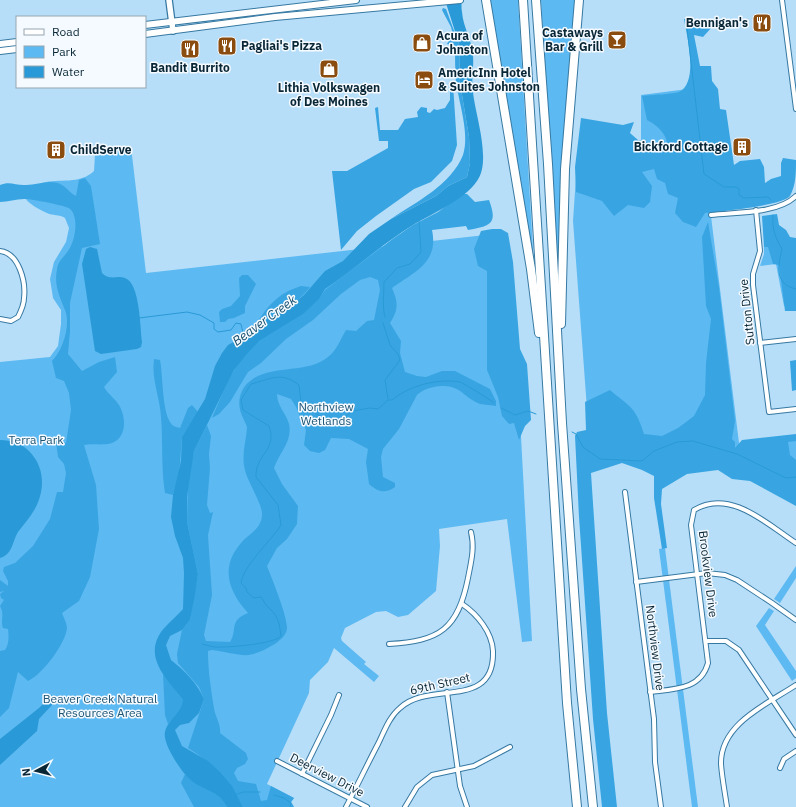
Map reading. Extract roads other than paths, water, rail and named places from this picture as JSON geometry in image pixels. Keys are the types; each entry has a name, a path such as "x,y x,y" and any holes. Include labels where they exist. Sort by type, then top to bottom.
{"highway":[{"path":"486,0 531,270 549,416"},
{"path":"558,361 561,343 565,169 578,0"},
{"path":"536,3 548,164 558,361 581,681 593,807"},
{"path":"524,4 567,703 577,807"}],"main road":[{"path":"146,25 356,0"},
{"path":"146,34 280,16 430,4 460,0"},
{"path":"0,44 16,42"},
{"path":"0,51 16,49"}],"street":[{"path":"169,0 173,31"},
{"path":"782,0 796,109"},
{"path":"711,215 784,205 796,196"},
{"name":"Sutton Drive","path":"756,210 760,251 752,280 769,412 796,409"},
{"path":"0,251 10,254 15,260 23,281 24,293 22,308 18,317 10,321 0,319"},
{"path":"760,343 796,339"},
{"name":"Northview Drive","path":"625,492 654,725 655,762 661,807"},
{"name":"Brookview Drive","path":"650,692 683,688 693,684 704,673 708,663 691,525 694,510 705,505 721,503 734,505 746,510 796,543"},
{"path":"389,644 415,642 436,635 453,620 462,604 474,546 472,532"},
{"path":"636,582 718,573 737,580 796,620"},
{"name":"69th Street","path":"346,807 396,711 406,702 418,697 477,687 488,676 492,663 492,648 487,633 478,618 462,604"},
{"path":"706,641 721,640 735,646 796,735"},
{"path":"726,807 722,770 723,749 729,736 744,719 796,685"},
{"path":"447,692 461,793 467,807"},
{"path":"302,774 331,715 339,695"},
{"path":"405,807 413,792 426,779 439,773 474,766 510,747"},
{"path":"780,768 784,759 796,751"},
{"name":"Deerview Drive","path":"277,762 367,807"}],"water":[{"path":"445,0 461,0 464,23 471,44 473,60 472,88 483,150 483,162 477,181 456,201 402,232 325,289 319,299 303,314 259,341 234,370 194,451 187,497 187,522 198,574 195,595 190,620 182,630 170,636 166,645 171,660 190,678 204,699 199,713 189,723 180,725 175,730 182,746 208,761 220,772 232,786 243,807 227,807 216,794 193,782 184,773 174,759 165,737 167,727 180,709 183,700 165,677 156,660 155,651 156,642 161,632 183,609 183,558 175,536 171,517 173,495 181,461 182,437 205,399 215,366 228,345 241,338 248,329 287,309 304,295 325,271 343,261 369,234 391,219 436,196 448,186 467,177 470,163 469,137 460,83 459,44"},
{"path":"90,247 97,249 102,273 108,277 125,278 134,288 138,306 142,342 141,347 137,349 101,354 95,351 82,264 86,249"},
{"path":"0,440 16,443 30,452 39,466 42,489 37,505 18,532 10,551 0,558"},
{"path":"52,695 52,705 39,719 37,731 0,765 0,739 39,708"}],"waterway":[{"path":"686,19 704,174 724,187 736,187 739,189 739,195 744,198 768,197 771,200"},
{"path":"773,215 774,233 782,249 779,262 779,274 784,283 789,287 796,289"},
{"path":"385,317 383,304 384,282 397,268 410,264 421,252 419,221"},
{"name":"Beaver Creek","path":"139,318 187,312 200,315 214,323 214,329 218,332 231,330 236,323 241,324 243,333 245,334"},
{"path":"383,323 390,345 398,354 400,360 385,380 388,399"},
{"path":"202,644 214,647 238,646 270,641 281,636 279,622 273,612 265,604 261,597 254,598 247,592 246,588 241,583 243,576 252,561 281,525 278,505 256,477 259,463 269,447 271,434 269,426 243,410 241,400 251,384 270,378 287,378 299,385 301,402 325,420 343,418 353,411 369,408 378,409 388,400 392,400 415,387 442,381 460,382 494,403"},
{"path":"501,408 515,415 528,411 536,414"},
{"path":"572,432 576,434 583,447 600,459 642,461 654,451 677,442 693,441 737,454 786,478 796,477"},
{"path":"237,794 243,792 260,792"},
{"path":"274,795 284,798 291,803 290,807"}],"place":[{"name":"Bennigan's","path":"762,23"},
{"name":"Castaways Bar & Grill","path":"617,40"},
{"name":"Acura of Johnston","path":"422,43"},
{"name":"Pagliai's Pizza","path":"227,46"},
{"name":"Bandit Burrito","path":"190,49"},
{"name":"Lithia Volkswagen of Des Moines","path":"329,69"},
{"name":"AmericInn Hotel & Suites Johnston","path":"424,80"},
{"name":"Bickford Cottage","path":"742,147"},
{"name":"ChildServe","path":"56,150"}],"park label":[{"name":"Northview Wetlands","path":"326,414"},
{"name":"Terra Park","path":"36,440"},
{"name":"Beaver Creek Natural Resources Area","path":"100,706"}]}
